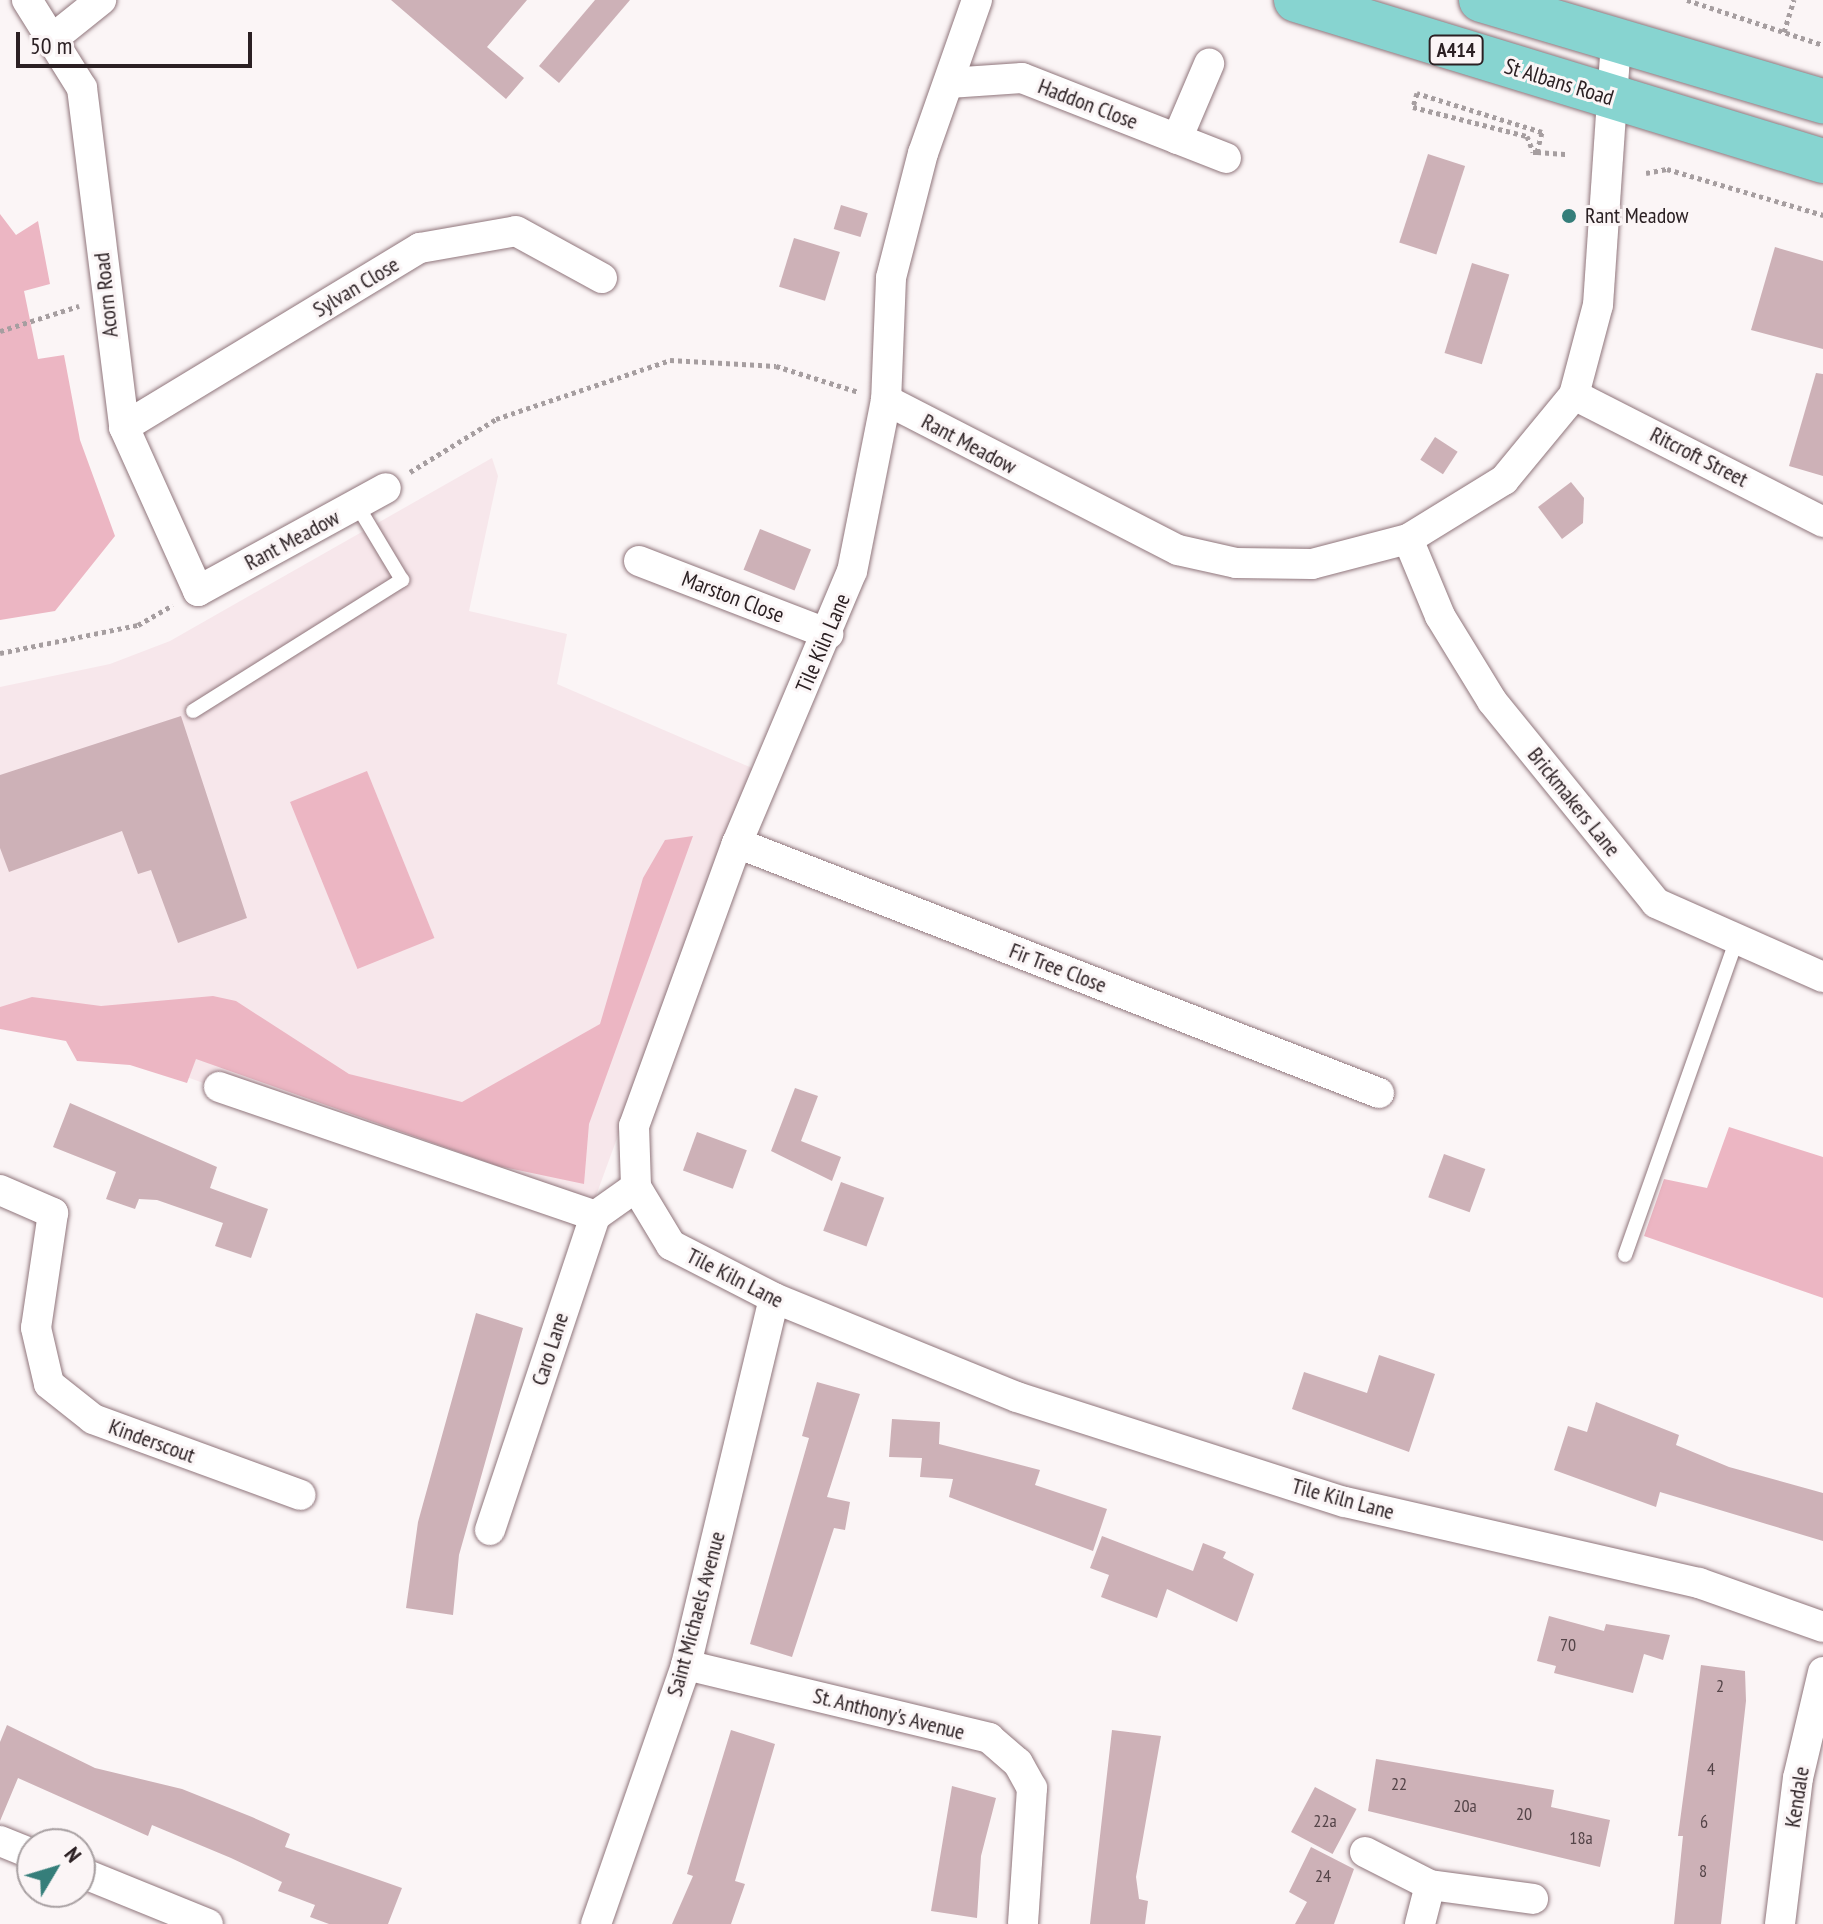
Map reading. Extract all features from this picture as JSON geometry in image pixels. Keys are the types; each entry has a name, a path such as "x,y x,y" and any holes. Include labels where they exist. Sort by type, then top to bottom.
{"main road":[{"name":"St Albans Road","path":"1296,0 1615,100 1823,161"},
{"name":"A414","path":"1481,0 1823,101"}],"street":[{"name":"Acorn Road","path":"27,0 56,36 91,124 104,298 124,427 198,591"},
{"path":"56,36 101,0"},
{"name":"Tile Kiln Lane","path":"977,0 891,278 886,400 867,511 828,634 737,843 634,1126 636,1187 671,1245 774,1298 1017,1397 1345,1502 1699,1583 1823,1627"},
{"name":"Rant Meadow","path":"886,400 1178,550 1236,563 1312,564 1408,539 1504,480 1574,395 1598,305 1603,161 1615,100 1616,40"},
{"path":"1177,139 1209,64"},
{"name":"Haddon Close","path":"949,83 1022,78 1226,158"},
{"name":"Sylvan Close","path":"124,427 420,248 516,231 602,278"},
{"name":"Ritcroft Street","path":"1574,395 1823,522"},
{"name":"Rant Meadow","path":"198,591 386,488"},
{"name":"Brickmakers Lane","path":"1408,539 1440,616 1492,701 1656,903 1823,977"},
{"name":"Marston Close","path":"639,561 828,634"},
{"name":"Fir Tree Close","path":"737,843 1379,1093"},
{"path":"219,1087 595,1216 636,1187"},
{"name":"Kinderscout","path":"0,1190 53,1213 36,1328 49,1384 93,1419 301,1495"},
{"name":"Caro Lane","path":"490,1530 595,1216"},
{"name":"Saint Michaels Avenue","path":"596,1924 686,1665 774,1298"},
{"name":"St. Anthony's Avenue","path":"686,1665 989,1738 1018,1763 1032,1788 1023,1924"},
{"name":"Kendale","path":"1780,1924 1798,1778 1823,1672"},
{"path":"1365,1852 1430,1885 1533,1899"},
{"path":"96,1878 208,1924"},
{"path":"1420,1924 1430,1885"}],"lane":[{"path":"193,711 402,580 357,505"},
{"path":"1625,1255 1737,939"}],"path":[{"path":"1687,0 1823,45"},
{"path":"1784,32 1794,0"},
{"path":"1537,152 1542,132 1417,93 1413,107 1527,136 1524,143 1537,152 1568,154"},
{"path":"1646,173 1667,169 1823,215"},
{"path":"0,331 104,298"},
{"path":"386,488 496,419 670,360 776,366 886,400"},
{"path":"0,653 138,625 198,591"}],"shaded area":[{"path":"0,214 16,235 38,221 50,284 24,291 38,359 64,355 80,440 115,536 55,611 0,620"},
{"path":"492,458 498,476 469,611 567,634 557,684 752,768 593,1204 512,1193 80,1039 0,1020 0,687 110,664 170,641"},
{"path":"367,771 434,938 357,969 290,802"},
{"path":"693,836 589,1124 584,1184 498,1166 196,1059 187,1083 130,1065 77,1061 66,1041 0,1029 0,1007 32,997 101,1006 213,996 236,1001 349,1074 462,1102 600,1024 643,878 665,840"},
{"path":"1729,1127 1823,1157 1823,1298 1644,1236 1664,1179 1707,1188"}],"building":[{"path":"391,0 527,0 487,47 524,78 506,99"},
{"path":"595,0 630,0 559,83 539,66"},
{"path":"1428,154 1465,166 1436,254 1399,242"},
{"path":"841,205 868,213 860,237 834,229"},
{"path":"794,238 840,252 825,301 779,287"},
{"path":"1775,247 1823,261 1823,349 1751,330"},
{"path":"1472,263 1509,274 1482,364 1445,353"},
{"path":"1816,373 1823,374 1823,476 1789,466"},
{"path":"1435,437 1458,452 1443,474 1420,460"},
{"path":"1571,482 1584,498 1583,523 1562,539 1538,507"},
{"path":"760,529 811,550 795,590 744,570"},
{"path":"181,716 247,918 178,943 151,870 138,874 122,831 9,872 0,848 0,775"},
{"path":"795,1088 818,1096 801,1141 841,1157 832,1181 771,1151"},
{"path":"70,1103 217,1167 210,1188 268,1209 251,1258 215,1246 223,1223 157,1200 139,1199 135,1209 106,1199 116,1172 53,1147"},
{"path":"697,1132 747,1150 733,1189 683,1171"},
{"path":"1444,1154 1485,1169 1470,1212 1428,1197"},
{"path":"841,1182 884,1198 866,1247 823,1231"},
{"path":"476,1313 523,1328 459,1555 453,1615 406,1608 418,1522"},
{"path":"1379,1355 1435,1374 1409,1452 1292,1409 1304,1372 1367,1393"},
{"path":"817,1382 860,1394 827,1497 850,1502 845,1530 834,1528 792,1657 750,1644 809,1438 802,1436"},
{"path":"1596,1402 1679,1435 1676,1445 1729,1467 1823,1493 1823,1541 1660,1492 1656,1507 1554,1470 1568,1426 1587,1432"},
{"path":"892,1419 940,1422 939,1444 1040,1470 1035,1485 1107,1509 1093,1551 949,1497 953,1479 920,1477 922,1458 889,1457"},
{"path":"1102,1536 1193,1571 1203,1543 1226,1552 1223,1558 1254,1574 1237,1622 1167,1589 1157,1618 1101,1597 1109,1575 1090,1568"},
{"path":"1549,1616 1604,1631 1606,1624 1670,1635 1663,1660 1644,1654 1633,1693 1554,1673 1556,1666 1537,1661"},
{"path":"1701,1665 1745,1671 1746,1701 1721,1924 1674,1924 1683,1836 1678,1836"},
{"path":"7,1725 95,1768 182,1789 252,1817 290,1834 285,1847 402,1888 388,1924 329,1924 310,1917 315,1905 278,1891 282,1882 152,1825 148,1836 18,1778 0,1821 0,1742"},
{"path":"731,1730 775,1744 735,1881 745,1884 731,1924 672,1924 693,1876 687,1874"},
{"path":"1112,1730 1161,1736 1136,1877 1139,1899 1148,1901 1145,1924 1090,1924"},
{"path":"1376,1759 1554,1790 1551,1807 1610,1820 1600,1867 1368,1811"},
{"path":"952,1786 996,1798 981,1856 977,1918 931,1911"},
{"path":"1315,1787 1356,1809 1333,1854 1291,1832"},
{"path":"1311,1847 1354,1869 1334,1924 1295,1924 1307,1902 1289,1892"}],"place":[{"name":"Rant Meadow","path":"1569,216"}]}
